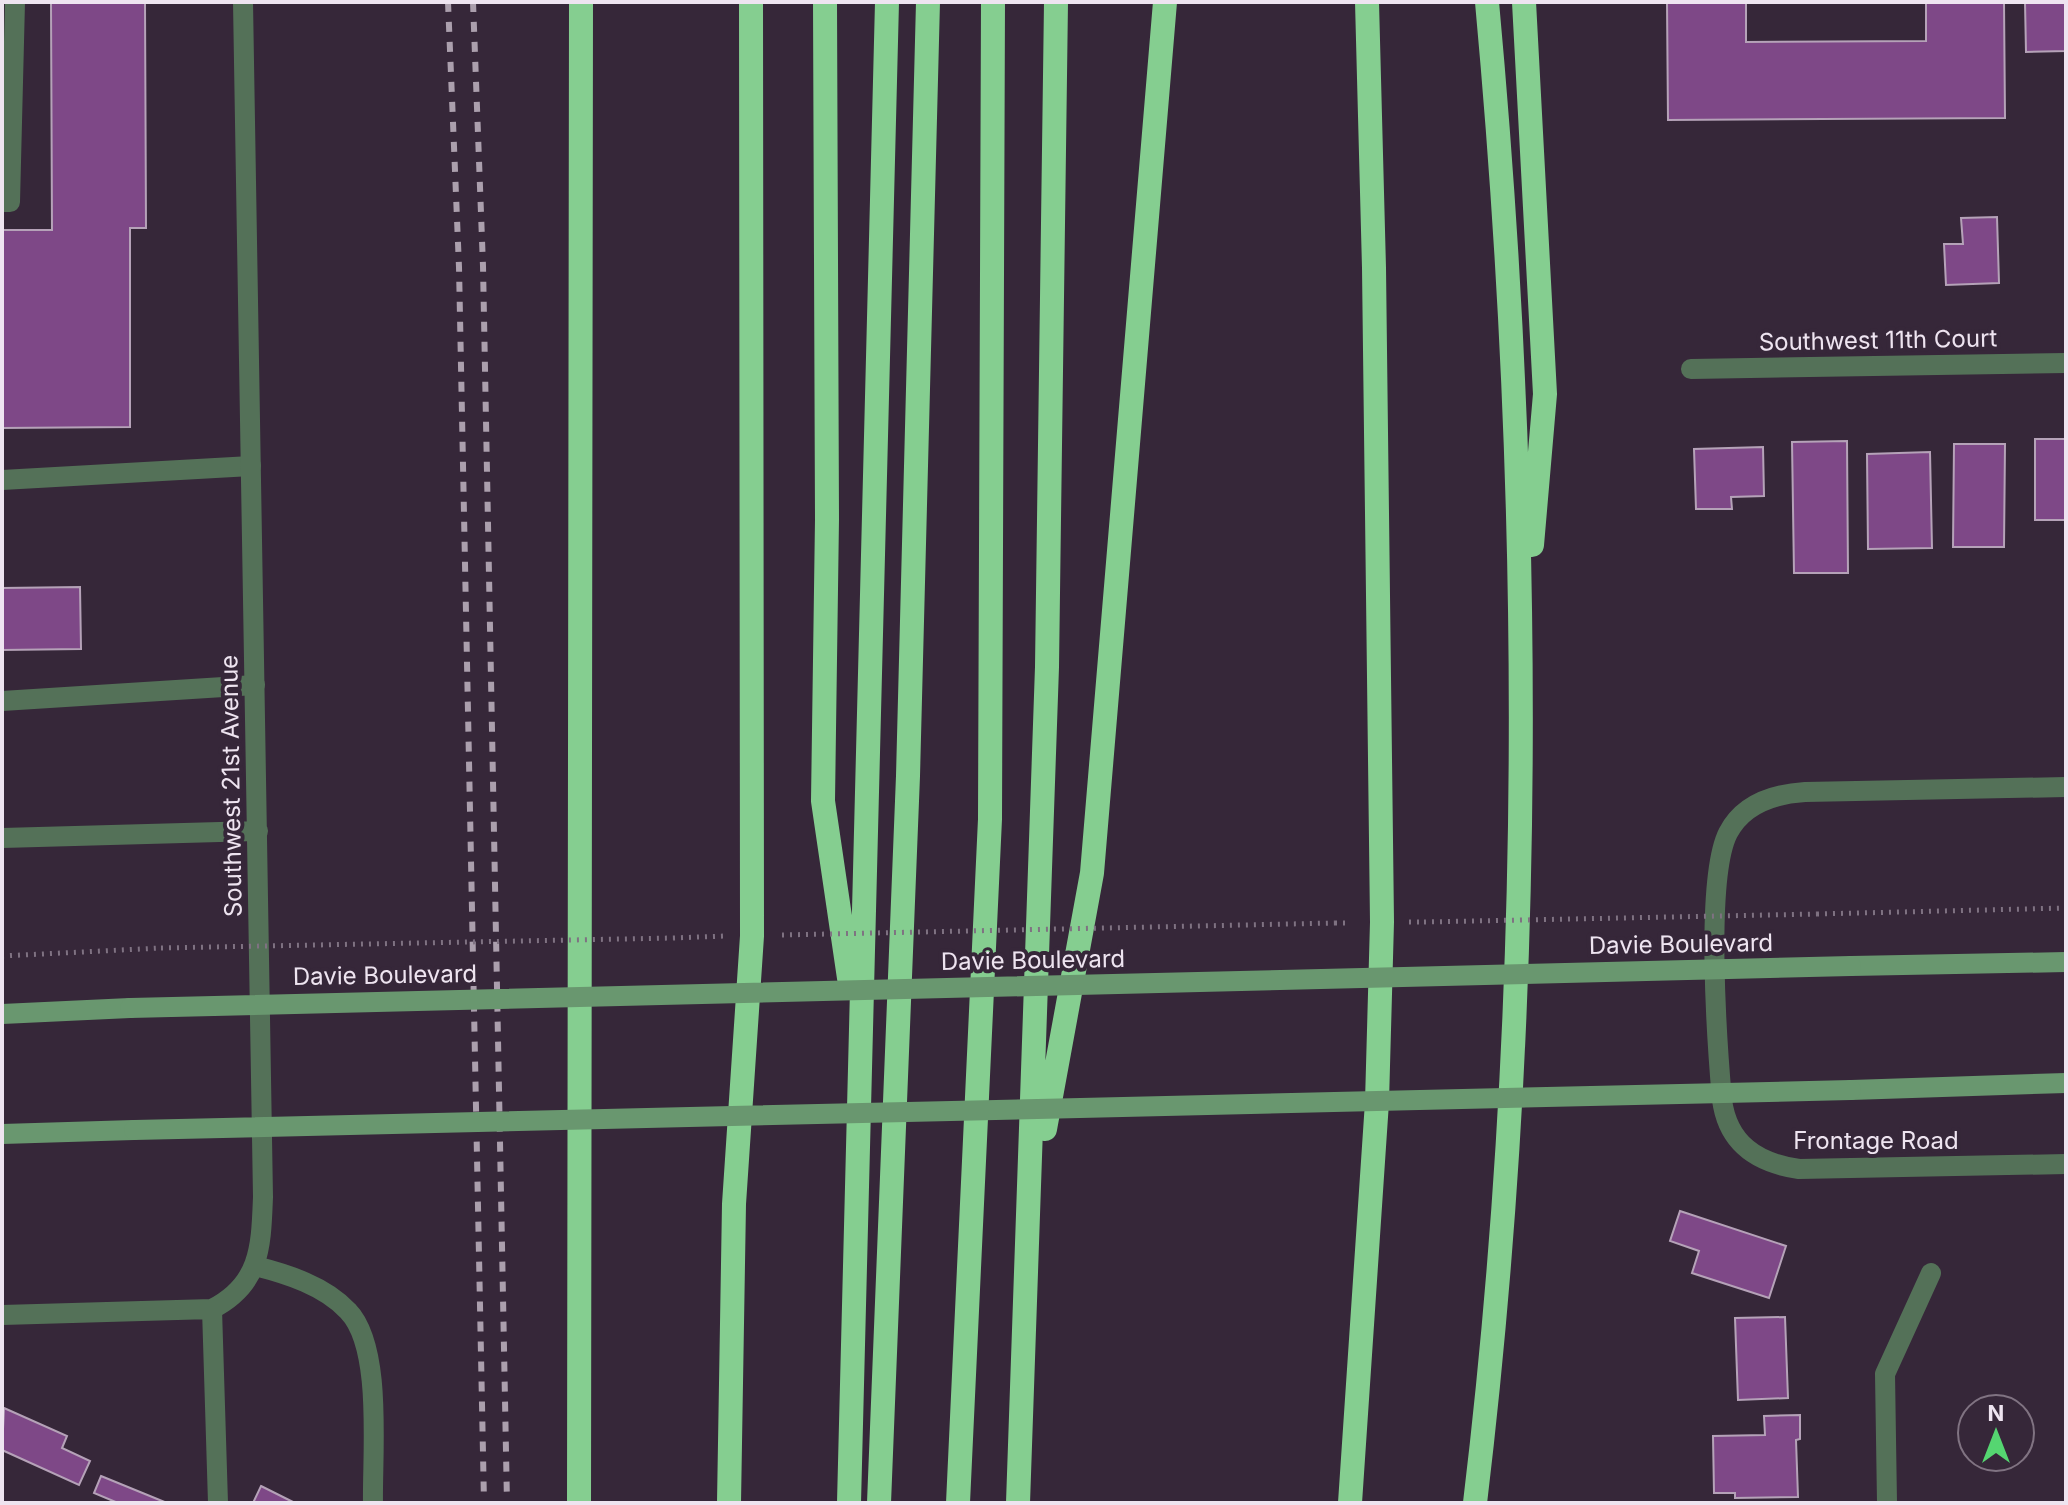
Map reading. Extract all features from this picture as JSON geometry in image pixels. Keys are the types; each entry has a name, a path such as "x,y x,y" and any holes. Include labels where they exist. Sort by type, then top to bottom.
{"highway":[{"path":"579,1503 581,2"},
{"path":"729,1503 734,1204 749,993 752,724 751,2"},
{"path":"825,2 827,519 823,801 858,1036"},
{"path":"849,1503 858,1036 887,2"},
{"path":"879,1503 908,776 928,2"},
{"path":"958,1503 990,819 993,2"},
{"path":"1018,1503 1047,667 1056,2"},
{"path":"1029,1222 1092,873 1165,2"},
{"path":"1350,1503 1377,1102 1380,978 1374,268 1367,2"},
{"path":"1487,2 1508,255 1522,659"},
{"path":"1475,1503 1489,1381 1509,1126 1522,659 1545,394 1524,2"}],"main road":[{"name":"Davie Boulevard","path":"2,1014 130,1008 2066,962"},
{"path":"2,1134 2066,1083"}],"street":[{"path":"2,202 10,202 15,2"},
{"name":"Southwest 21st Avenue","path":"243,2 263,1197 255,1266"},
{"name":"Southwest 11th Court","path":"1691,369 2066,363"},
{"path":"2,480 251,466"},
{"path":"2,701 255,685"},
{"name":"Frontage Road","path":"2066,787 1786,793 1750,808 1728,833 1720,860 1716,907 1720,1077 1724,1119 1730,1133 1755,1155 1769,1163 1799,1169 2066,1164"},
{"path":"2,838 258,831"},
{"path":"2,1315 212,1309 232,1299 255,1266 293,1277 330,1296 349,1311 361,1331 371,1383 373,1503"},
{"path":"1887,1503 1885,1374 1931,1273"},
{"path":"212,1309 218,1503"}],"path":[{"path":"1424,922 2066,908"},
{"path":"782,935 1335,923"},
{"path":"2,956 161,948 673,938"}],"building":[{"path":"51,2 145,2 146,228 130,228 130,427 2,428 2,230 52,230"},
{"path":"1667,2 1746,2 1746,42 1926,41 1926,2 2004,2 2005,118 1668,120"},
{"path":"2025,2 2066,2 2066,51 2026,52"},
{"path":"1997,217 1999,283 1946,285 1944,244 1963,244 1961,218"},
{"path":"2035,439 2066,439 2066,520 2035,520"},
{"path":"1847,441 1848,573 1794,573 1792,442"},
{"path":"1954,444 2005,444 2004,547 1953,547"},
{"path":"1763,447 1764,496 1731,497 1732,509 1696,509 1694,449"},
{"path":"1930,452 1932,548 1868,549 1867,454"},
{"path":"80,587 81,649 2,650 2,588"},
{"path":"1680,1211 1786,1246 1769,1298 1692,1273 1699,1251 1670,1241"},
{"path":"1785,1317 1788,1398 1738,1400 1735,1318"},
{"path":"4,1408 67,1436 62,1448 90,1461 79,1485 2,1450"},
{"path":"1800,1415 1800,1439 1796,1440 1798,1497 1735,1498 1735,1493 1714,1493 1713,1436 1765,1435 1764,1416"},
{"path":"101,1476 167,1503 118,1503 94,1493"},
{"path":"261,1486 295,1503 253,1503"}],"railway":[{"path":"448,2 459,267 484,1503"},
{"path":"473,2 483,266 507,1503"}]}
